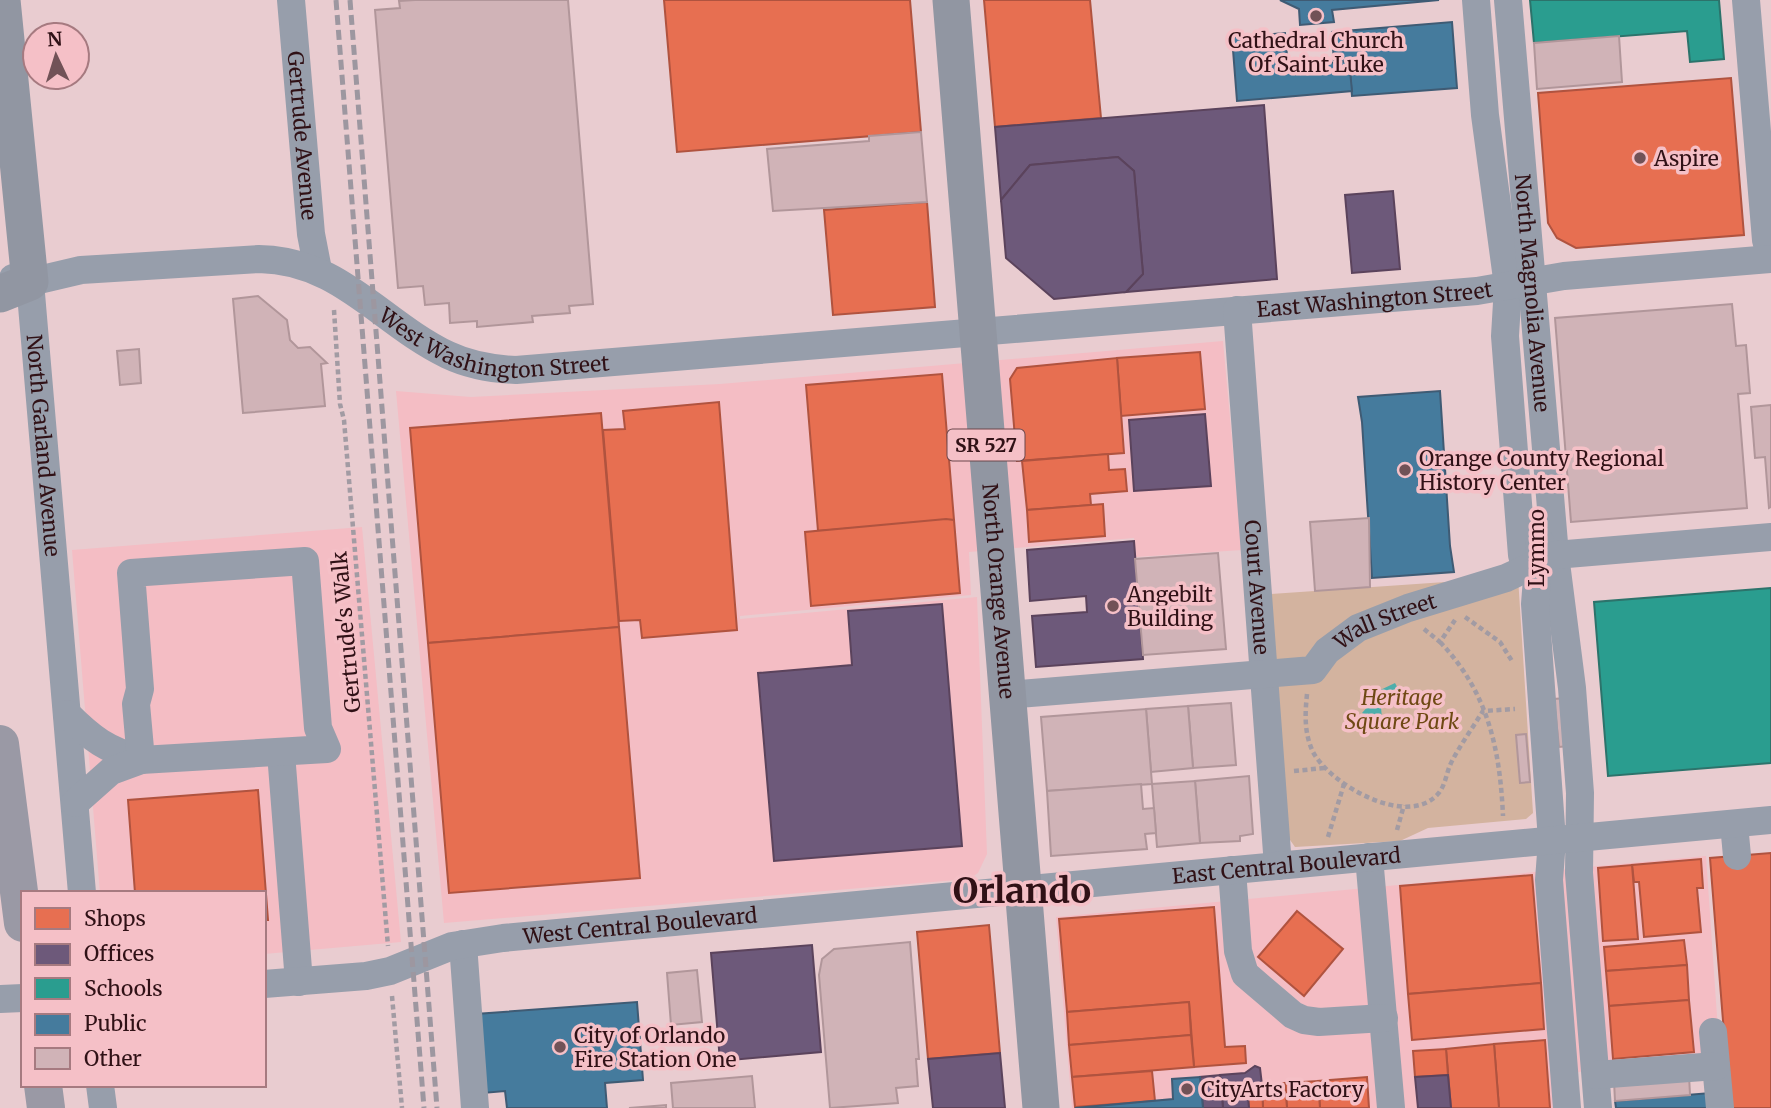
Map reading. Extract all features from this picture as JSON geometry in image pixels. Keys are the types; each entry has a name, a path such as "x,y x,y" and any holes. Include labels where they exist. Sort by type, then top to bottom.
{"highway":[{"path":"0,744 21,907"},
{"path":"43,1087 46,1108"}],"main road":[{"name":"North Garland Avenue","path":"2,0 10,284"},
{"name":"North Orange Avenue","path":"951,0 1021,890"},
{"name":"SR 527","path":"1021,890 1041,1108"}],"street":[{"name":"Gertrude Avenue","path":"291,0 311,234 318,270"},
{"name":"Lymmo","path":"1476,0 1485,115 1499,205 1520,284 1505,336 1522,555 1540,562 1535,604 1552,840 1549,880 1567,1108"},
{"name":"Lymmo","path":"1494,0 1503,114 1499,205"},
{"name":"North Magnolia Avenue","path":"1508,0 1520,284"},
{"path":"1746,0 1771,259"},
{"name":"West Washington Street","path":"10,284 81,270 259,259 287,260 318,270 436,349 461,361 503,370 976,332"},
{"name":"East Washington Street","path":"976,332 1477,291 1564,276 1771,259"},
{"name":"North Garland Avenue","path":"10,284 67,714 82,891"},
{"name":"Court Avenue","path":"1237,310 1278,866"},
{"name":"Wall Street","path":"1007,695 1313,670 1326,651 1358,628 1540,562 1771,537"},
{"path":"75,803 111,771 141,760 327,749 318,728 305,561 131,573 140,689 136,704 141,760"},
{"path":"1540,562 1572,688 1580,793 1579,873 1598,1108"},
{"path":"67,714 93,740 108,750 141,760"},
{"path":"281,753 299,982"},
{"path":"1580,838 1771,820"},
{"path":"1734,824 1737,856"},
{"name":"East Central Boulevard","path":"1021,890 1580,838"},
{"name":"Lymmo","path":"1552,840 1566,879 1585,1108"},
{"path":"1369,858 1391,1108"},
{"path":"1232,870 1238,951 1245,974 1293,1015 1304,1020 1319,1022 1384,1018"},
{"name":"West Central Boulevard","path":"266,984 348,979 390,971 463,944 503,937 1021,890"},
{"path":"463,944 475,1108"},
{"path":"0,999 21,998"},
{"path":"0,1017 21,1015"},
{"path":"1713,1032 1720,1108"},
{"path":"1596,1075 1716,1066"},
{"path":"100,1087 103,1108"}],"path":[{"name":"Gertrude's Walk","path":"334,321 387,942"},
{"path":"1459,613 1481,625 1500,642 1512,661"},
{"path":"1440,642 1462,664 1497,745 1503,816"},
{"path":"1313,670 1308,690 1306,726 1312,750 1325,768 1345,784 1378,802 1404,805 1423,803 1436,796 1450,764 1483,711"},
{"path":"1483,711 1515,709"},
{"path":"1296,727 1306,726"},
{"path":"1290,771 1325,768"},
{"path":"1327,840 1345,784"},
{"path":"1396,836 1404,805"},
{"path":"392,993 402,1108"}],"shaded area":[{"path":"1223,341 1242,550 1136,557 1134,538 969,552 971,595 740,616 732,526 740,619 977,597 987,854 978,873 969,879 444,923 396,391 471,397 720,384"},
{"path":"362,527 401,942 266,954 266,891 100,891 72,550"},
{"path":"1706,856 1720,1060 1557,1074 1559,1108 1072,1108 1056,917"}],"green space":[{"name":"Heritage Square Park","path":"1518,577 1533,813 1526,819 1428,828 1400,841 1295,847 1288,837 1271,594"}],"water":[{"path":"1395,683 1400,692 1392,702 1385,702 1381,707 1382,719 1377,726 1362,713 1370,704 1367,701 1374,693"}],"building: Shops":[{"path":"664,0 910,0 921,132 677,152"},
{"path":"984,0 1090,0 1101,118 995,127"},
{"name":"Aspire","path":"1731,78 1744,235 1576,248 1557,238 1548,223 1538,93"},
{"path":"927,202 935,307 833,315 824,210"},
{"path":"1200,352 1205,409 1121,416 1117,358"},
{"path":"1117,358 1124,453 1017,461 1010,379 1017,368"},
{"path":"942,374 954,520 818,531 806,385"},
{"path":"719,402 737,630 642,638 640,620 619,621 603,430 625,429 623,411"},
{"path":"601,413 619,627 428,643 410,428"},
{"path":"1108,454 1109,470 1125,469 1127,491 1090,494 1091,505 1027,510 1022,461"},
{"path":"1103,504 1105,536 1029,542 1027,510"},
{"path":"954,520 960,593 811,606 805,532"},
{"path":"619,627 640,878 449,893 428,643"},
{"path":"258,790 266,891 135,891 128,800"},
{"path":"1771,853 1771,1108 1730,1108 1710,858"},
{"path":"1701,859 1703,888 1697,888 1701,932 1644,937 1639,882 1634,882 1632,865"},
{"path":"1632,865 1638,939 1603,941 1598,868"},
{"path":"1532,875 1541,983 1408,994 1400,886"},
{"path":"1214,907 1225,1047 1245,1046 1246,1063 1194,1067 1189,1002 1067,1012 1059,919"},
{"path":"1297,911 1343,949 1304,996 1258,957"},
{"path":"989,925 1000,1053 928,1059 917,932"},
{"path":"1684,940 1687,965 1606,971 1604,947"},
{"path":"1687,965 1689,1000 1609,1006 1606,971"},
{"path":"1541,983 1544,1029 1412,1040 1408,994"},
{"path":"1689,1000 1694,1052 1613,1059 1609,1006"},
{"path":"1189,1002 1191,1035 1069,1045 1067,1012"},
{"path":"1191,1035 1194,1067 1072,1077 1069,1045"},
{"path":"1545,1040 1550,1108 1499,1108 1494,1044"},
{"path":"1494,1044 1499,1108 1451,1108 1446,1049"},
{"path":"1446,1049 1448,1075 1415,1077 1413,1051"},
{"path":"1152,1071 1155,1101 1075,1107 1072,1077"},
{"path":"1367,1077 1369,1108 1320,1108 1318,1081"},
{"path":"1318,1081 1320,1108 1287,1108 1285,1083"},
{"path":"1285,1083 1287,1108 1263,1108 1262,1085"},
{"path":"1262,1085 1263,1108 1249,1108 1247,1086"}],"building: Offices":[{"path":"1264,105 1277,279 1126,292 1143,274 1134,171 1118,157 1030,165 1001,200 995,127"},
{"path":"1118,157 1134,171 1143,274 1126,292 1054,299 1006,258 1001,200 1030,165"},
{"path":"1393,191 1400,269 1352,273 1345,195"},
{"path":"1205,414 1211,486 1134,491 1129,420"},
{"name":"Angebilt Building","path":"1134,541 1143,659 1036,667 1032,616 1087,612 1086,596 1030,601 1027,550"},
{"path":"942,604 962,846 774,861 758,673 852,665 848,611"},
{"path":"812,945 821,1052 720,1061 711,953"},
{"path":"1000,1053 1005,1108 933,1108 928,1059"},
{"path":"1255,1066 1260,1068 1262,1085 1247,1086 1249,1108 1223,1108 1220,1075 1245,1073"},
{"path":"1220,1075 1223,1108 1203,1108 1200,1077"},
{"path":"1448,1075 1451,1108 1418,1108 1415,1077"}],"building: Schools":[{"path":"1530,0 1719,0 1724,59 1690,62 1687,31 1534,43"},
{"path":"1771,588 1771,763 1608,776 1594,602"}],"building: Public":[{"name":"Cathedral Church Of Saint Luke","path":"1280,0 1439,0 1332,10 1334,22 1300,25 1299,9"},
{"path":"1452,22 1457,88 1352,96 1349,61 1334,63 1332,32"},
{"path":"1285,33 1288,67 1349,61 1352,91 1237,101 1232,37"},
{"name":"Orange County Regional History Center","path":"1440,391 1454,572 1372,578 1358,397"},
{"name":"City of Orlando Fire Station One","path":"637,1002 643,1080 605,1083 607,1108 507,1108 505,1091 483,1093 476,1014"},
{"name":"CityArts Factory","path":"1200,1077 1203,1108 1075,1108 1173,1099 1172,1079"},
{"path":"1710,1093 1711,1108 1616,1108 1615,1101"}],"building: Other":[{"path":"568,0 593,304 569,306 570,313 532,316 533,322 477,327 477,321 450,323 449,303 425,305 423,286 398,288 375,10 400,8 399,1"},
{"path":"1619,36 1622,82 1537,89 1534,43"},
{"path":"921,132 927,202 773,211 767,149 869,141 869,136"},
{"path":"258,296 287,320 290,340 298,348 310,347 327,363 321,364 325,406 243,413 233,299"},
{"path":"1732,304 1736,346 1746,345 1750,393 1738,394 1747,508 1571,522 1555,318"},
{"path":"139,349 141,383 120,385 117,351"},
{"path":"1771,405 1769,508 1765,457 1755,458 1751,407"},
{"path":"1369,518 1370,587 1315,591 1310,522"},
{"path":"1218,553 1226,649 1143,655 1135,559"},
{"path":"1565,698 1569,746 1559,747 1554,699"},
{"path":"1231,703 1236,765 1193,768 1188,706"},
{"path":"1188,706 1193,768 1151,772 1146,709"},
{"path":"1146,709 1152,784 1047,791 1041,717"},
{"path":"1526,734 1530,782 1520,783 1516,735"},
{"path":"1249,776 1253,834 1240,836 1240,841 1200,843 1195,781"},
{"path":"1195,781 1200,843 1157,847 1152,784"},
{"path":"1141,784 1143,809 1154,808 1156,833 1145,834 1147,849 1051,856 1047,791"},
{"path":"910,942 919,1059 916,1059 918,1086 896,1088 898,1103 830,1108 819,975 822,959 834,949"},
{"path":"697,970 702,1022 671,1025 667,973"},
{"path":"1689,1075 1690,1095 1615,1101 1614,1081"},
{"path":"752,1076 755,1108 673,1108 671,1083"},
{"path":"666,1105 666,1108 629,1108"}],"railway":[{"path":"336,0 424,1108"},
{"path":"350,0 437,1108"}],"place":[{"name":"Cathedral Church Of Saint Luke","path":"1316,16"},
{"name":"Aspire","path":"1640,158"},
{"name":"Orange County Regional History Center","path":"1405,470"},
{"name":"Angebilt Building","path":"1113,606"},
{"name":"City of Orlando Fire Station One","path":"560,1047"},
{"name":"CityArts Factory","path":"1187,1089"}],"district":[{"name":"Orlando","path":"1022,891"}]}
